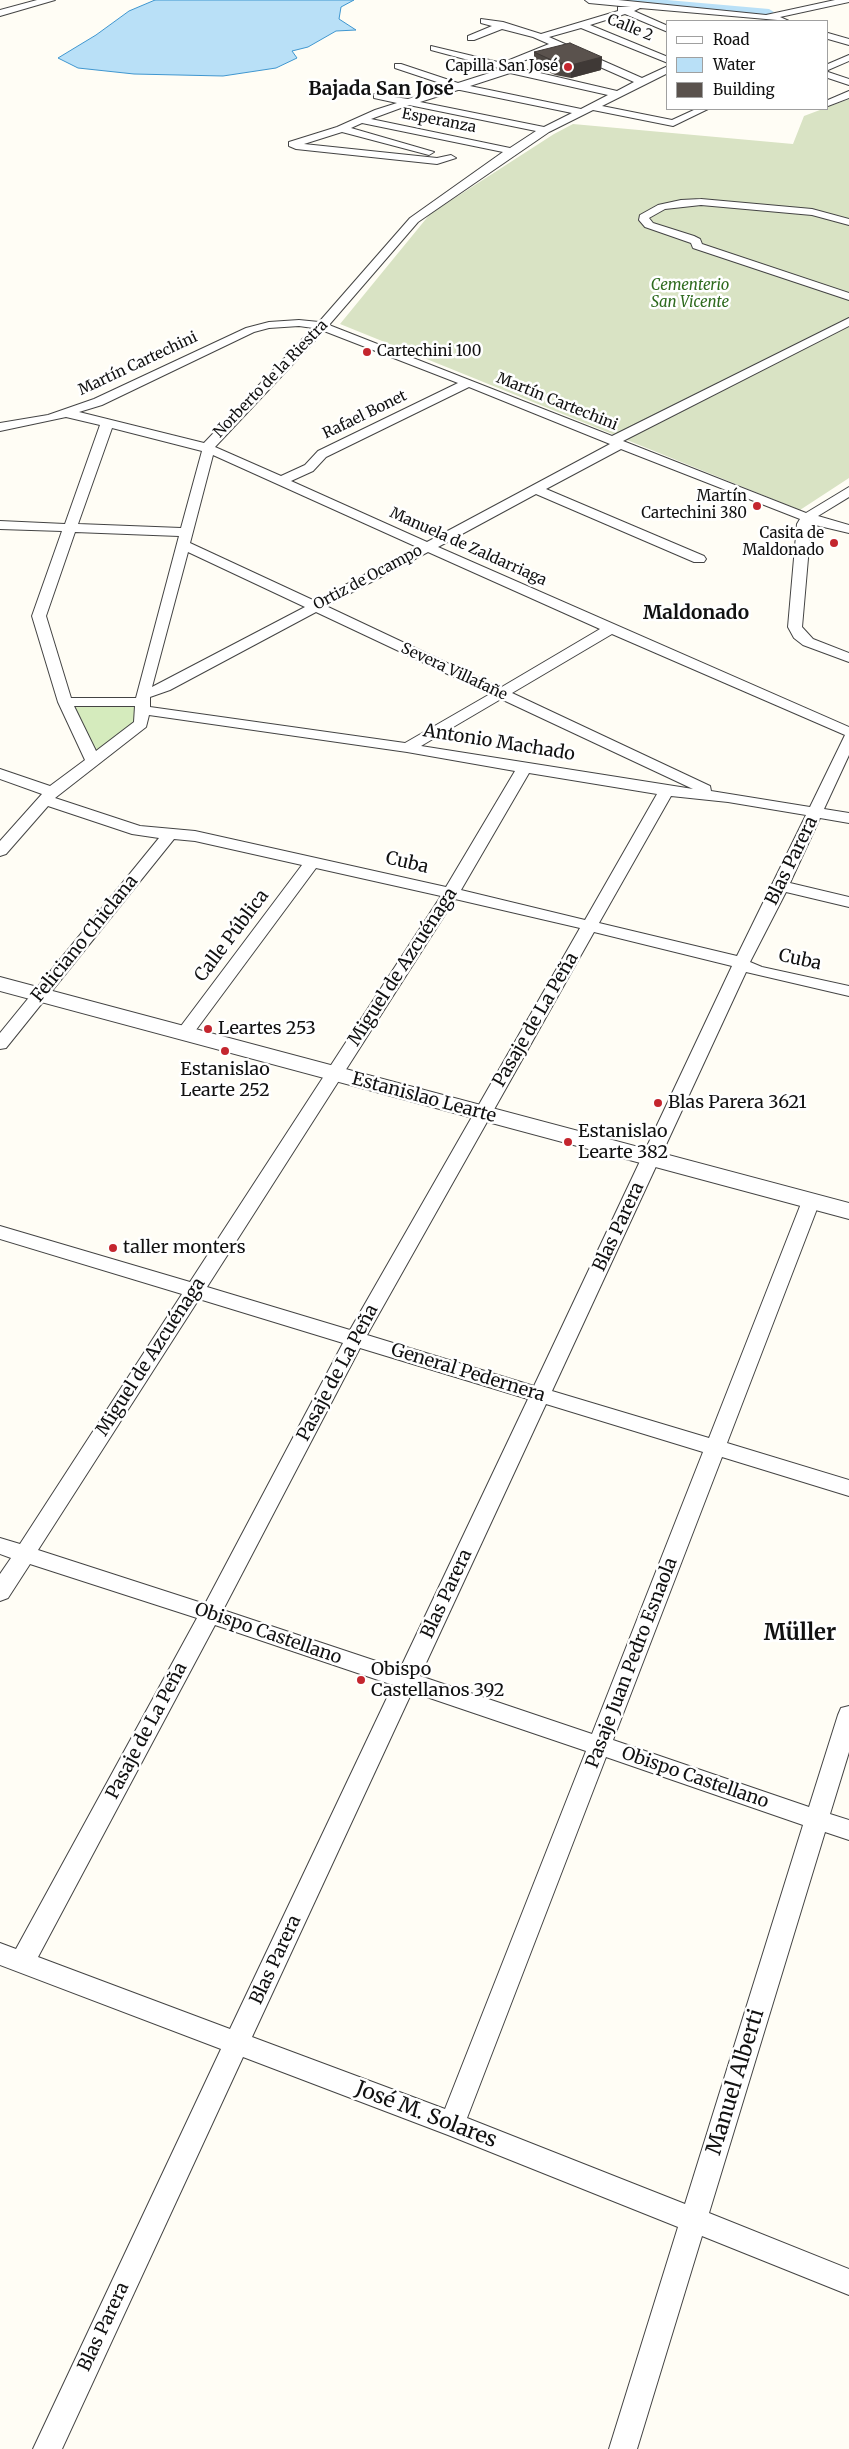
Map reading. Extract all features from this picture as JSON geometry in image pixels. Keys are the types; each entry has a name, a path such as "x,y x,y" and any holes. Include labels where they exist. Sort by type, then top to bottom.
{"street":[{"path":"0,13 29,4 51,0"},
{"path":"588,0 764,19 848,0"},
{"path":"661,0 687,2 694,0"},
{"path":"602,1 666,28"},
{"path":"0,3 29,4"},
{"path":"542,37 626,12 642,5"},
{"path":"484,21 542,37 556,45 642,82"},
{"name":"Calle 2","path":"582,24 666,59"},
{"path":"470,38 503,25"},
{"path":"829,36 849,42"},
{"path":"507,68 507,62 556,45"},
{"path":"434,48 507,68 618,94"},
{"path":"829,66 849,58"},
{"path":"398,66 460,87 583,112"},
{"path":"341,128 456,159 437,161 292,145 296,142 460,87 507,68"},
{"name":"Norberto de la Riestra","path":"0,851 48,796 141,724 143,702 207,448 322,326 414,220 545,130 666,70"},
{"path":"829,75 849,82"},
{"path":"829,103 849,94"},
{"path":"377,96 545,130"},
{"path":"594,107 673,123 701,110"},
{"name":"Esperanza","path":"361,120 512,151"},
{"path":"849,222 812,212 701,202 681,203 662,207 644,217 644,220 649,225 690,238 696,241 697,246 849,297"},
{"name":"Ortiz de Ocampo","path":"143,702 165,687 535,489 616,443 849,321"},
{"name":"Martín Cartechini","path":"0,427 67,413 115,394 250,330 286,323 322,326 352,336 616,443 808,517 849,529"},
{"name":"Rafael Bonet","path":"281,481 309,468 322,454 468,384"},
{"name":"Manuela de Zaldarriaga","path":"67,413 207,448 611,629 849,732"},
{"path":"93,761 65,702 39,616 69,526 107,424"},
{"path":"535,489 699,559"},
{"path":"849,491 808,517 804,524 795,627 799,635 808,642 849,658"},
{"path":"0,525 69,526 183,538"},
{"name":"Severa Villafañe","path":"183,538 315,606 500,694 680,779 728,797"},
{"path":"407,748 611,629"},
{"name":"Antonio Machado","path":"65,702 143,702 666,791 728,797 849,818"},
{"name":"Blas Parera","path":"47,2449 741,964 781,886 849,739"},
{"name":"Miguel de Azcuénaga","path":"0,1592 451,894 525,767"},
{"name":"Cuba","path":"2,775 48,796 138,831 195,836 312,862 729,959 758,971 849,991"},
{"name":"Pasaje de La Peña","path":"11,1958 210,1614 355,1339 666,791"},
{"name":"Feliciano Chiclana","path":"0,1044 170,834"},
{"name":"Calle Pública","path":"184,1034 312,862"},
{"path":"781,886 849,902"},
{"name":"Estanislao Learte","path":"0,984 849,1211"},
{"name":"Pasaje Juan Pedro Esnaola","path":"452,2124 811,1201"},
{"name":"General Pedernera","path":"0,1232 849,1488"},
{"name":"Obispo Castellano","path":"0,1546 210,1614 849,1830"},
{"name":"Manuel Alberti","path":"622,2449 849,1715"},
{"name":"José M. Solares","path":"11,1958 452,2124 849,2282"}],"green space":[{"name":"Cementerio San Vicente","path":"849,99 849,478 800,510 340,324 430,214 554,134 573,124 793,144 804,116 820,110 829,110 829,107"},
{"path":"70,704 135,706 134,723 93,756"}],"water":[{"path":"155,0 354,0 341,7 339,19 356,30 336,31 308,47 292,51 297,58 276,68 223,76 134,74 78,68 58,58 96,35 129,11"}],"building":[{"path":"570,43 602,57 571,65 556,62 534,52"}],"waterway":[{"path":"632,0 769,12"}],"place":[{"name":"Capilla San José","path":"568,67"},
{"name":"Cartechini 100","path":"367,352"},
{"name":"Martín Cartechini 380","path":"757,506"},
{"name":"Casita de Maldonado","path":"834,543"},
{"name":"Leartes 253","path":"208,1029"},
{"name":"Estanislao Learte 252","path":"225,1051"},
{"name":"Blas Parera 3621","path":"658,1103"},
{"name":"Estanislao Learte 382","path":"568,1142"},
{"name":"taller monters","path":"113,1248"},
{"name":"Obispo Castellanos 392","path":"361,1680"}],"district":[{"name":"Bajada San José","path":"381,90"},
{"name":"Maldonado","path":"696,614"},
{"name":"Müller","path":"800,1634"}]}
